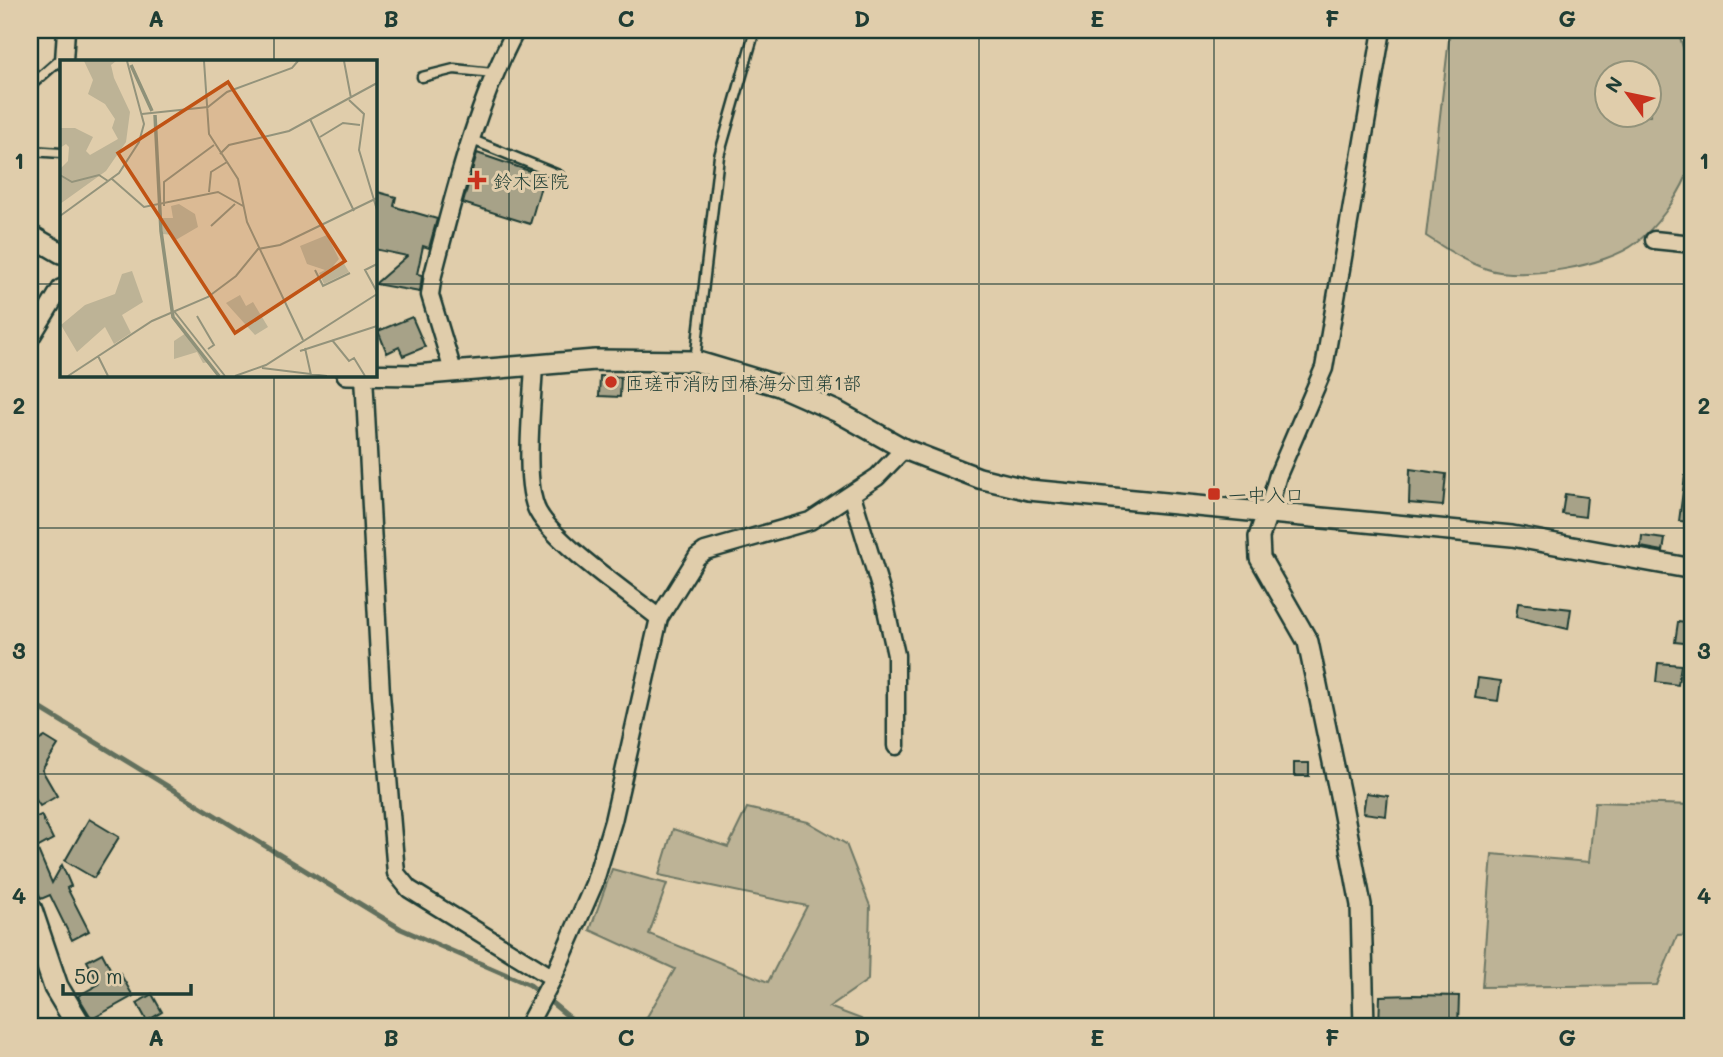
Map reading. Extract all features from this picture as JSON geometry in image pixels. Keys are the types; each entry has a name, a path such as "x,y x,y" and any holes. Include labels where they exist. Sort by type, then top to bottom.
{"main road":[{"path":"30,910 56,987 80,1027"}],"street":[{"path":"63,59 66,30"},
{"path":"453,371 430,295 436,263 470,139 493,73 516,30"},
{"path":"1364,1027 1361,905 1308,642 1260,558 1259,537 1278,475 1324,368 1382,30"},
{"path":"30,235 60,252"},
{"path":"1654,240 1693,244"},
{"path":"30,340 60,290"},
{"path":"376,374 643,359 695,361 779,386 838,412 904,449 979,478 1029,489 1512,536 1693,569"},
{"path":"534,364 529,469 537,512 570,547 659,618"},
{"path":"356,376 396,873 410,889 553,978"},
{"path":"527,1027 553,978 594,884 613,821 659,618 697,557 705,551 810,521 852,495 904,449"},
{"path":"852,495 884,600 896,655 896,746"}],"lane":[{"path":"695,361 719,156 755,30"},
{"path":"30,86 60,61"},
{"path":"422,77 454,69 493,73"},
{"path":"470,139 559,175"},
{"path":"31,151 60,153"}],"shaded area":[{"path":"1450,30 1649,30 1679,34 1692,86 1695,142 1683,184 1651,229 1623,251 1585,264 1542,272 1502,272 1487,269 1456,255 1426,236"},
{"path":"1595,802 1693,805 1693,935 1677,936 1657,985 1482,987 1492,854 1589,862"},
{"path":"747,808 808,822 846,844 870,906 868,980 829,1007 861,1019 857,1027 641,1027 675,969 590,930 612,869 667,884 649,934 768,982 807,906 659,875 673,829 728,847"}],"building":[{"path":"477,153 544,176 530,224 463,203"},
{"path":"376,192 396,197 394,206 437,219 429,248 423,246 417,274 422,275 420,292 376,284 407,256 376,249"},
{"path":"412,317 425,347 403,356 399,347 387,353 378,331"},
{"path":"600,376 621,377 620,397 599,396"},
{"path":"1410,469 1446,474 1443,506 1409,503"},
{"path":"1685,476 1693,477 1693,522 1679,521"},
{"path":"1565,494 1587,497 1585,517 1562,514"},
{"path":"1642,536 1665,539 1663,551 1641,547"},
{"path":"1518,603 1571,609 1568,629 1516,617"},
{"path":"1678,622 1693,624 1693,644 1675,642"},
{"path":"1658,663 1681,665 1678,685 1656,682"},
{"path":"1478,678 1501,681 1498,701 1475,698"},
{"path":"45,737 58,745 42,770 57,796 40,806 30,791 30,746"},
{"path":"1294,763 1309,763 1309,776 1294,776"},
{"path":"1366,793 1388,796 1386,816 1363,813"},
{"path":"41,815 53,839 37,848 52,883 62,865 71,886 67,888 89,931 72,940 50,895 41,899 30,874 30,820"},
{"path":"89,819 119,837 94,878 65,861"},
{"path":"102,953 114,976 120,973 133,996 92,1019 78,996 99,984 87,961"},
{"path":"152,994 162,1012 147,1021 137,1003"},
{"path":"1380,996 1459,996 1458,1027 1379,1027"}],"waterway":[{"path":"30,702 401,929 530,985 581,1027"}],"place":[{"name":"鈴木医院","path":"477,180"},
{"name":"匝瑳市消防団椿海分団第1部","path":"611,382"},
{"name":"一中入口","path":"1214,494"}]}
